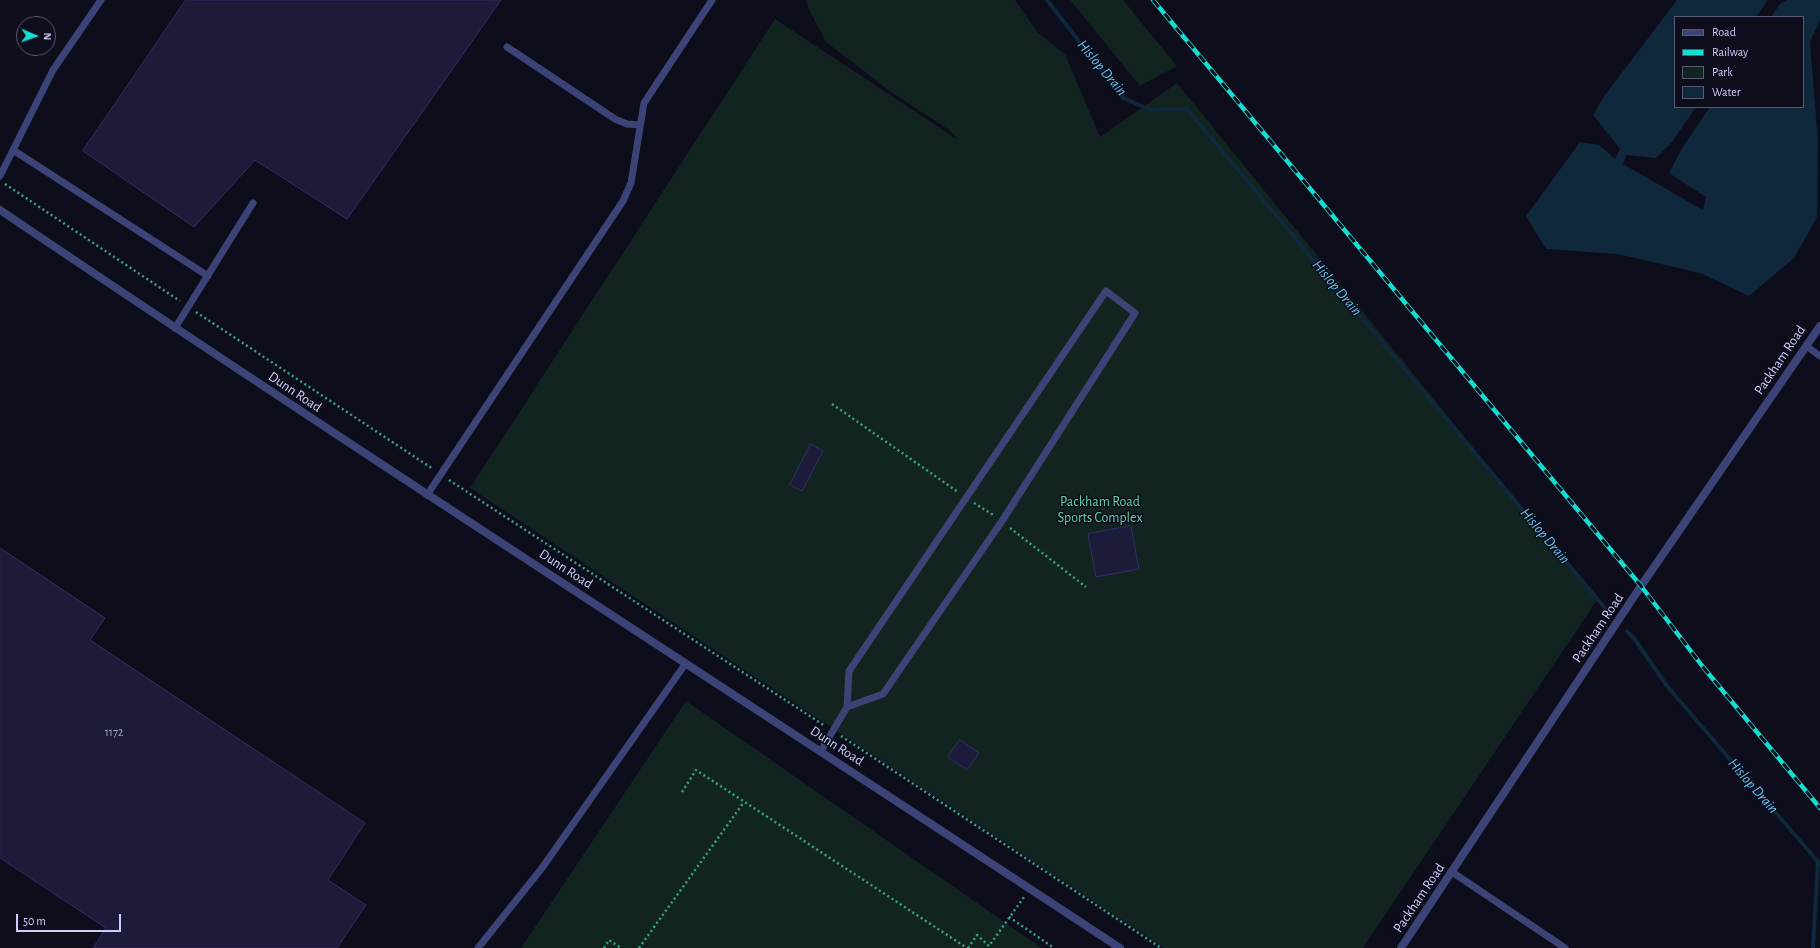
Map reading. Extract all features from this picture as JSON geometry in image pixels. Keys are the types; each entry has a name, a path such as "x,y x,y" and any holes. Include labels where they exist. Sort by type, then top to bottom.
{"street":[{"name":"Dunn Road","path":"0,210 426,495 821,751 1120,948"},
{"name":"Packham Road","path":"1401,948 1641,586 1820,326"}],"lane":[{"path":"0,176 53,70 101,0"},
{"path":"426,495 623,201 631,183 644,103 712,0"},
{"path":"507,47 615,119 627,124 640,125"},
{"path":"13,150 208,276"},
{"path":"175,328 253,204"},
{"path":"821,751 847,707 849,671 1106,291 1135,313 1002,521 883,694 847,707"},
{"path":"1806,346 1820,356"},
{"path":"478,948 542,868 686,663"},
{"path":"1452,872 1565,948"}],"path":[{"path":"0,181 186,305"},
{"path":"192,309 435,470"},
{"path":"445,477 833,731 1160,948"},
{"path":"682,792 696,770 968,948 977,935 990,946 1030,889"},
{"path":"639,948 744,802"},
{"path":"1009,917 1054,948"},
{"path":"604,948 609,940 621,948"}],"green space":[{"name":"Packham Road Sports Complex","path":"807,0 1015,0 1037,32 1065,54 1100,137 1177,83 1597,600 1363,948 1164,948 470,488 775,19 958,140 949,130 891,92 826,42 808,8"},
{"path":"1070,0 1123,0 1177,66 1140,86"},
{"path":"686,701 1042,948 521,948"}],"water":[{"path":"1677,0 1768,0 1757,16 1674,16 1674,108 1695,108 1672,142 1656,158 1626,155 1623,164 1703,210 1706,197 1669,173 1682,148 1709,108 1804,108 1804,16 1772,16 1780,4 1787,0 1820,0 1820,20 1810,42 1818,141 1817,217 1794,258 1749,296 1700,273 1617,254 1546,249 1526,216 1580,142 1599,145 1615,159 1620,149 1593,115 1605,95"}],"building":[{"path":"186,0 501,0 347,219 255,160 194,227 83,151"},
{"path":"811,444 823,451 802,491 790,485"},
{"path":"1131,526 1139,569 1096,577 1088,534"},
{"path":"0,548 105,618 90,640 365,823 328,880 366,905 337,948 93,948 106,928 0,858"},
{"path":"960,740 979,753 967,770 948,757"}],"waterway":[{"name":"Hislop Drain","path":"1047,0 1123,98 1151,110 1187,109 1609,613"},
{"name":"Hislop Drain","path":"1627,631 1636,641 1667,686 1820,864"},
{"path":"1813,948 1818,861"}],"railway":[{"path":"1153,0 1641,586 1703,667 1820,808"}]}
